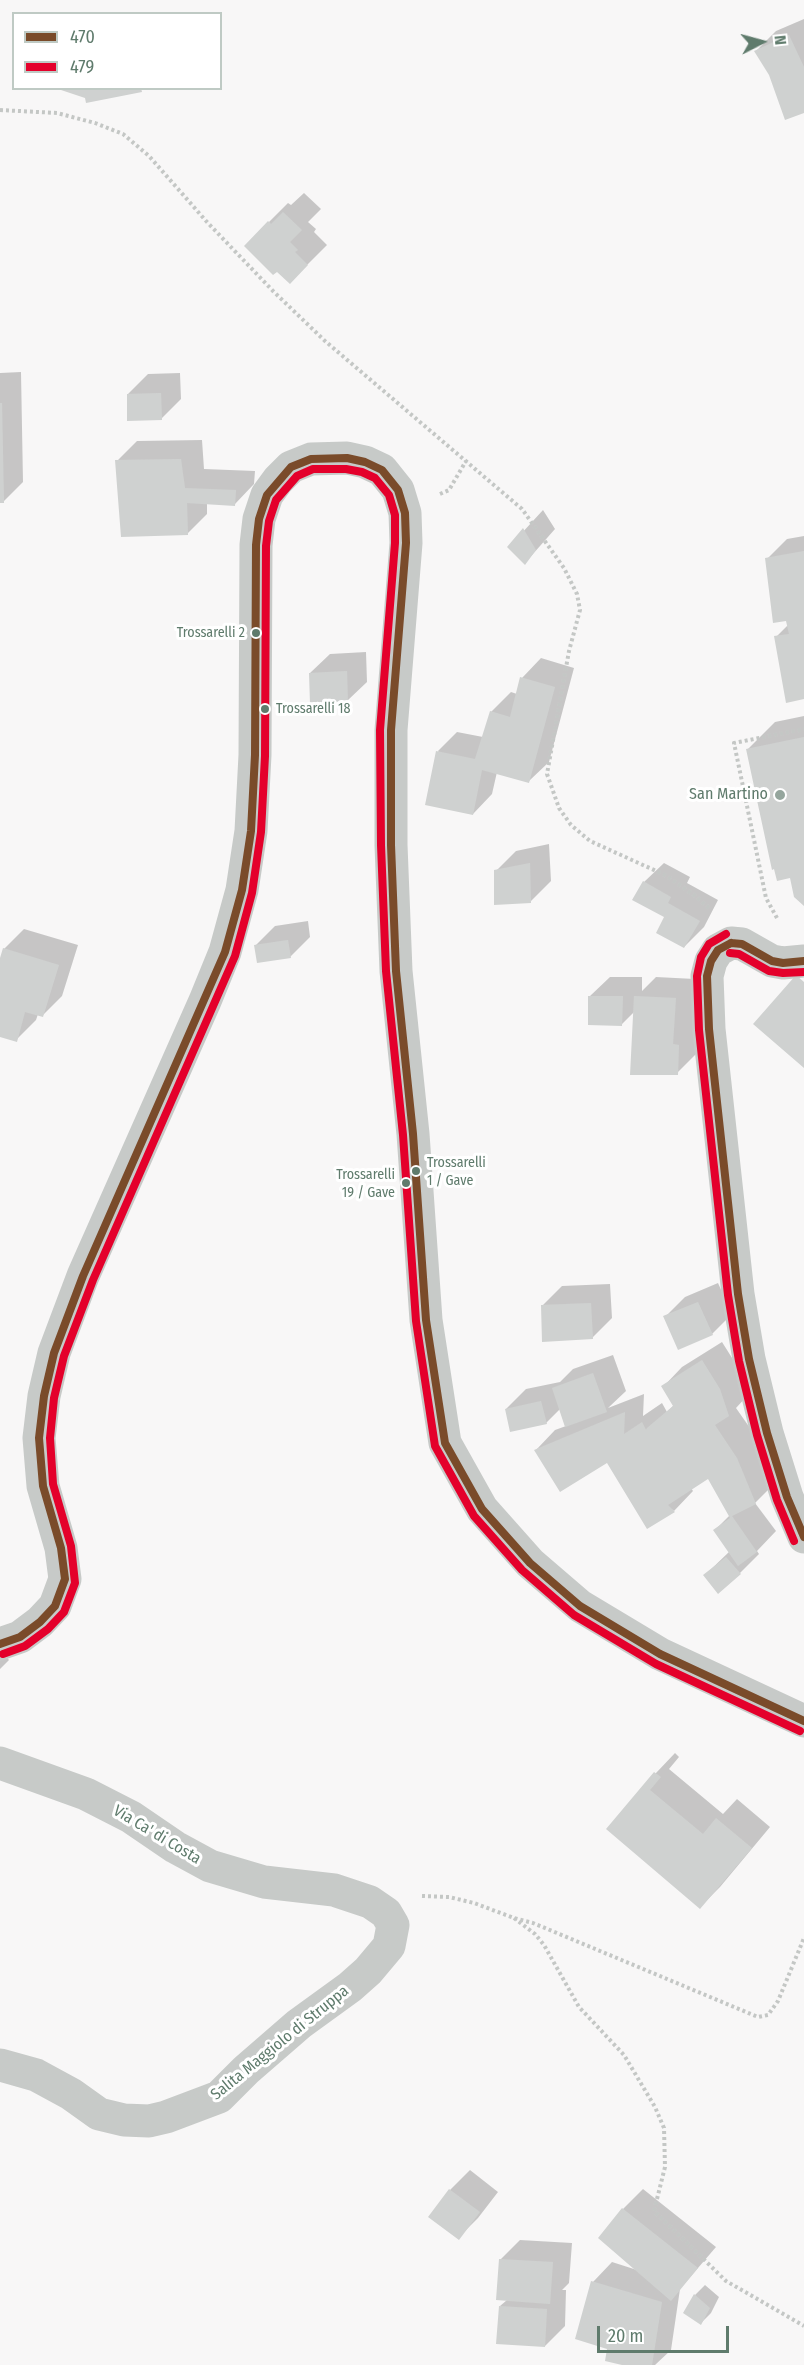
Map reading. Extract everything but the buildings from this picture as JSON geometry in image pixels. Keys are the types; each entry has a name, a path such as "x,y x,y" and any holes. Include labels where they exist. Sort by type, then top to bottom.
{"street":[{"path":"0,1644 20,1636 40,1622 55,1606 65,1579 61,1548 43,1486 39,1438 44,1396 54,1353 83,1276 225,952 242,890 251,831 255,755 256,545 259,519 267,495 291,467 311,459 347,458 365,462 382,470 398,490 405,513 406,543 391,730 391,845 396,971 413,1134 426,1320 444,1443 482,1509 530,1563 580,1606 660,1654 804,1721"},
{"path":"797,966 772,961 742,944 731,943 718,950 711,961 707,986 709,1029 738,1294 749,1359 767,1434 787,1497 804,1537"},
{"name":"Via Ca' di Costa","path":"0,1763 86,1794 131,1817 175,1847 210,1866 264,1882 334,1890 370,1902 386,1913"},
{"name":"Salita Maggiolo di Struppa","path":"0,2065 36,2075 71,2094 99,2114 124,2120 149,2121 166,2118 204,2104 219,2097 299,2024 368,1971 389,1947 393,1925 386,1913"}],"path":[{"path":"459,472 466,461"},
{"path":"782,926 766,898 734,743 804,729"},
{"path":"386,1913 408,1897 449,1897 474,1903 533,1923 758,2017 768,2015 777,2001 804,1938"},
{"path":"514,1918 535,1934 579,2007 624,2055 655,2107 664,2128 665,2167 654,2211 726,2281 804,2326"}],"transit line":[{"name":"470","path":"0,1644 20,1637 40,1622 55,1606 65,1579 61,1548 43,1486 39,1438 44,1396 54,1353 83,1276 225,952 242,890 251,831 255,755 256,545 259,519 267,495 291,467 311,459 347,458 365,462 382,470 398,490 405,513 406,543 391,730 391,845 396,971 413,1134 426,1320 445,1443 482,1509 530,1563 580,1606 660,1654 804,1721"},
{"name":"479","path":"3,1654 25,1646 48,1629 64,1612 75,1583 71,1546 53,1484 50,1438 54,1398 64,1356 93,1280 235,956 252,893 261,832 265,756 266,546 269,521 276,500 297,476 313,469 346,469 362,472 375,478 389,495 395,515 395,543 380,730 381,845 386,971 403,1135 416,1321 435,1446 474,1516 522,1570 574,1615 656,1664 800,1731"},
{"name":"479","path":"726,934 709,944 701,957 697,976 699,1030 728,1295 739,1361 757,1435 777,1500 794,1541"},
{"name":"470","path":"731,943 718,950 711,961 707,976 709,1029 738,1294 749,1359 767,1433 787,1497 804,1537"},
{"name":"470","path":"731,943 742,944 772,961 783,963 804,961"},
{"name":"479","path":"730,953 739,954 769,971 804,972"}],"place":[{"name":"Trossarelli 2","path":"256,633"},
{"name":"Trossarelli 18","path":"265,709"},
{"name":"San Martino","path":"780,795"},
{"name":"Trossarelli 1 / Gave","path":"416,1171"},
{"name":"Trossarelli 19 / Gave","path":"406,1183"}]}
